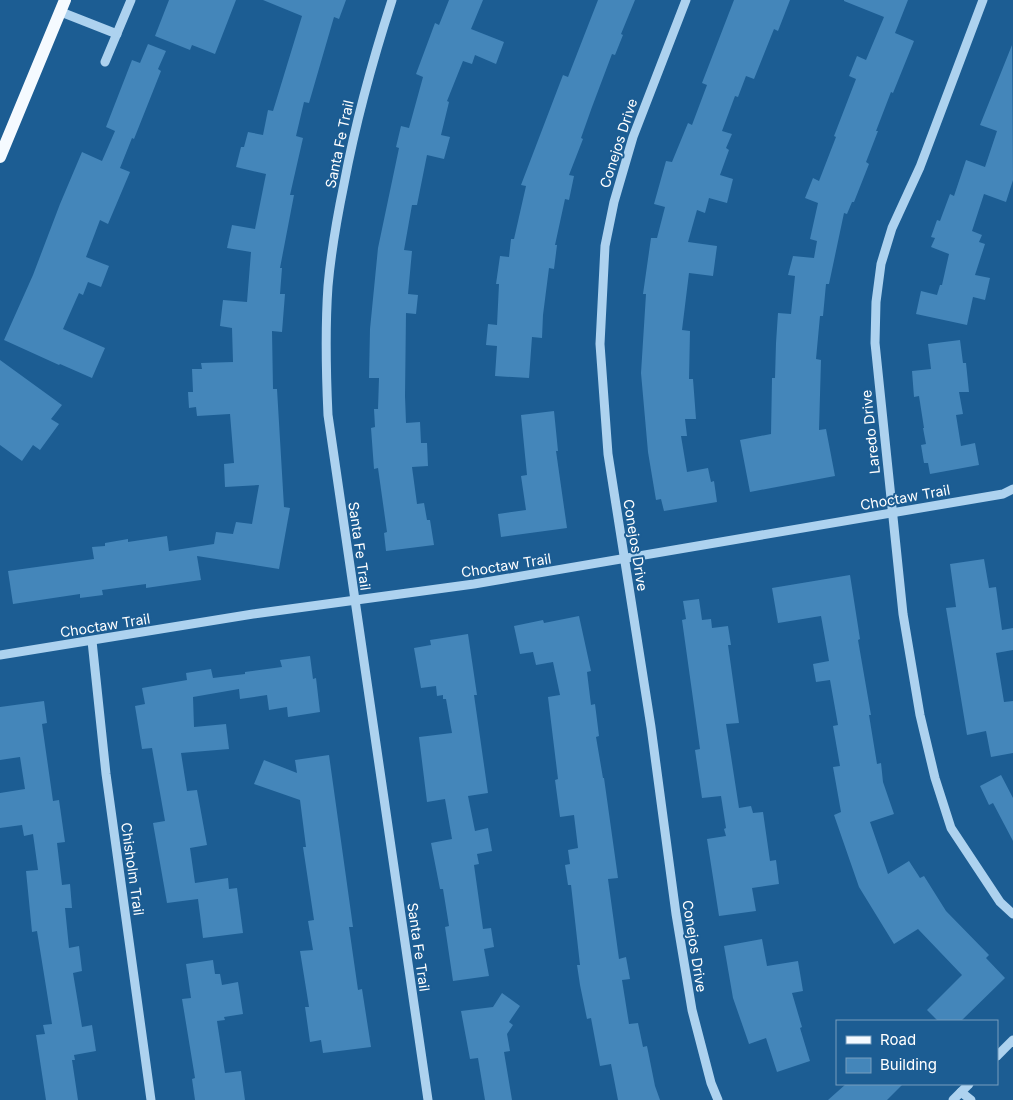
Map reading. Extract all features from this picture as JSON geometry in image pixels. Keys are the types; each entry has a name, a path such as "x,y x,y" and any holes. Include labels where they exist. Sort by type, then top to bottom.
{"main road":[{"path":"0,157 63,6"}],"street":[{"path":"105,62 131,0"},
{"name":"Santa Fe Trail","path":"392,0 356,123 334,233 328,286 325,350 328,415 428,1100"},
{"name":"Conejos Drive","path":"686,0 633,137 614,202 605,246 600,344 608,454 651,727 676,914 692,1010 711,1083 718,1100"},
{"name":"Laredo Drive","path":"983,0 920,167 892,228 881,264 876,302 875,343 903,614 920,715 951,828 1000,902 1013,914"},
{"path":"63,6 117,34"},
{"name":"Choctaw Trail","path":"0,655 254,614 474,584 1003,494 1013,489"},
{"name":"Chisholm Trail","path":"92,641 106,774 151,1100"},
{"path":"998,1055 1013,1040"},
{"path":"953,1100 968,1085"},
{"path":"961,1092 971,1100"}],"building":[{"path":"169,0 236,0 215,54 192,45 190,50 155,36"},
{"path":"263,0 346,0 339,19 334,17 309,103 304,102 296,136 303,138 290,195 294,195 280,268 282,268 280,294 285,294 282,332 272,331 273,389 277,389 284,507 290,508 279,569 197,556 201,580 146,588 146,584 102,590 103,595 80,598 80,594 13,604 8,571 94,559 92,547 105,546 105,543 128,539 128,542 167,536 169,551 214,544 216,532 233,534 236,522 252,524 259,485 225,487 224,464 234,463 230,414 197,416 196,407 189,408 188,392 193,392 192,369 202,369 201,363 233,362 232,328 220,326 223,300 247,302 251,252 227,248 232,225 255,229 266,174 236,167 241,147 244,147 248,132 263,135 268,110 273,111 302,16"},
{"path":"449,0 483,0 471,29 504,42 496,64 475,55 472,64 463,61 447,101 449,102 441,135 450,137 444,159 427,155 417,205 412,205 404,250 412,251 408,294 418,295 416,314 406,313 406,423 420,422 421,443 427,443 428,466 412,467 417,504 424,503 427,520 430,520 434,545 386,551 384,533 387,532 378,468 374,469 371,428 375,427 374,409 378,409 379,378 369,378 370,329 378,248 399,148 396,147 401,126 409,128 423,77 416,74 435,23 439,25"},
{"path":"598,0 635,0 621,34 623,35 615,55 612,54 592,107 581,138 583,139 569,175 574,176 569,200 565,199 555,245 557,245 554,269 549,268 542,338 532,337 529,378 495,376 497,346 486,345 488,324 497,325 499,284 496,284 500,256 509,257 511,239 514,239 526,186 521,185 563,75 568,77"},
{"path":"734,0 790,0 778,31 774,29 754,79 746,76 738,97 735,96 722,131 732,134 726,148 729,150 720,175 733,179 727,203 709,198 705,213 697,210 688,242 717,246 713,276 689,273 682,330 690,331 689,379 693,379 696,419 685,419 687,436 681,436 687,472 708,468 711,482 714,481 717,502 664,511 661,499 656,500 648,452 641,373 646,294 643,294 651,238 657,238 665,207 654,204 666,161 672,162 688,123 692,125 707,85 702,83"},
{"path":"844,0 908,0 895,33 914,41 876,131 878,131 866,162 869,164 854,202 852,202 847,214 844,213 829,284 826,284 823,316 820,316 816,359 821,360 819,430 826,429 835,476 750,492 740,440 771,434 772,378 775,378 778,313 791,314 795,276 788,275 793,256 814,258 817,241 810,239 818,203 805,198 813,178 819,181 836,137 834,136 856,79 849,76 857,56 866,60 884,17"},
{"path":"148,44 166,51 158,69 161,71 134,139 132,138 120,168 130,172 108,224 100,220 86,257 109,266 101,287 88,282 83,295 79,293 63,329 105,348 92,378 4,340 33,275 82,152 102,161 115,131 106,127 132,60 140,63"},
{"path":"1012,45 1013,180 1006,202 984,194 972,231 982,235 979,242 985,244 975,275 990,278 985,300 973,297 967,325 916,314 921,291 937,295 940,285 942,285 949,254 931,247 935,238 931,237 937,220 940,221 950,194 954,196 966,160 985,167 997,131 980,125"},
{"path":"960,340 963,363 966,363 969,392 959,392 963,414 956,415 961,446 975,443 979,465 930,474 928,463 924,463 921,445 926,444 924,428 919,396 914,397 912,371 931,369 928,344"},
{"path":"0,360 62,405 51,419 59,424 40,450 33,445 22,461 0,445"},
{"path":"554,411 558,451 556,451 567,528 501,537 498,514 526,510 521,476 527,475 521,415"},
{"path":"984,559 989,588 996,587 1002,630 1013,628 1013,650 996,653 1004,702 1013,701 1013,753 991,757 986,731 967,735 946,608 956,607 950,564"},
{"path":"850,575 877,764 881,763 883,782 894,814 870,822 888,874 909,861 920,878 924,876 946,911 989,955 986,958 1005,978 962,1020 937,1020 927,1010 962,975 918,929 894,944 859,887 834,815 841,812 833,767 840,766 833,726 838,725 830,680 816,682 813,664 829,661 821,616 778,623 772,588"},
{"path":"699,599 702,620 711,619 712,628 728,626 731,645 728,645 739,723 726,724 739,808 751,806 753,813 763,812 770,861 776,860 779,884 752,888 756,911 719,916 707,839 726,836 724,829 726,828 721,796 702,798 695,750 700,749 682,620 686,619 683,601"},
{"path":"579,616 591,671 587,672 591,705 595,704 599,736 596,737 604,778 618,878 608,879 619,959 626,957 630,979 622,980 629,1024 638,1023 643,1047 647,1046 655,1086 660,1100 618,1100 611,1064 600,1066 591,1018 587,1019 580,985 577,965 580,965 571,885 568,885 565,865 570,864 568,850 578,848 574,815 560,817 555,780 558,779 548,697 560,695 553,662 536,665 533,652 520,654 514,626 543,620 544,623"},
{"path":"468,634 477,695 474,695 488,793 468,796 475,831 488,828 492,851 477,854 479,864 474,865 483,929 491,928 494,947 484,949 489,976 453,981 445,927 449,926 443,889 440,889 431,843 452,839 445,799 427,802 419,737 452,733 446,699 443,699 443,695 437,696 436,686 421,688 414,648 431,645 430,640"},
{"path":"310,656 313,679 316,678 320,712 288,717 287,707 269,710 267,695 240,699 239,689 193,697 194,727 226,724 229,749 181,753 187,791 197,790 207,845 190,848 195,883 228,878 229,889 237,888 243,933 203,938 198,899 167,903 153,823 165,821 152,748 142,749 135,706 145,704 142,688 187,680 186,673 211,669 213,678 245,674 245,672 282,667 280,660"},
{"path":"44,701 47,723 42,724 53,801 59,800 65,842 57,843 62,885 70,884 72,908 65,908 69,948 79,946 82,971 73,973 82,1027 92,1025 96,1051 74,1055 75,1060 72,1060 78,1100 46,1100 36,1035 45,1034 43,1025 52,1024 37,931 32,932 26,871 38,870 33,834 24,836 22,825 0,828 0,793 25,789 20,757 0,760 0,707"},
{"path":"329,755 353,927 349,927 358,990 362,989 371,1047 323,1053 321,1040 310,1042 305,1007 309,1007 300,951 313,950 308,921 314,920 303,847 306,847 300,800 254,784 264,760 297,773 295,760"},
{"path":"1001,775 1013,798 1013,841 993,803 989,805 980,786"},
{"path":"762,939 767,966 798,961 803,991 792,993 810,1061 777,1072 766,1038 749,1044 733,998 724,946"},
{"path":"213,960 215,974 220,974 222,985 238,982 243,1014 224,1017 225,1020 217,1021 225,1073 241,1071 245,1100 195,1100 192,1079 195,1078 182,999 191,998 186,964"},
{"path":"502,993 520,1006 509,1022 513,1025 507,1034 510,1051 504,1052 512,1100 485,1100 478,1058 470,1059 461,1011 493,1007"},
{"path":"845,1085 902,1085 887,1100 828,1100"}]}
